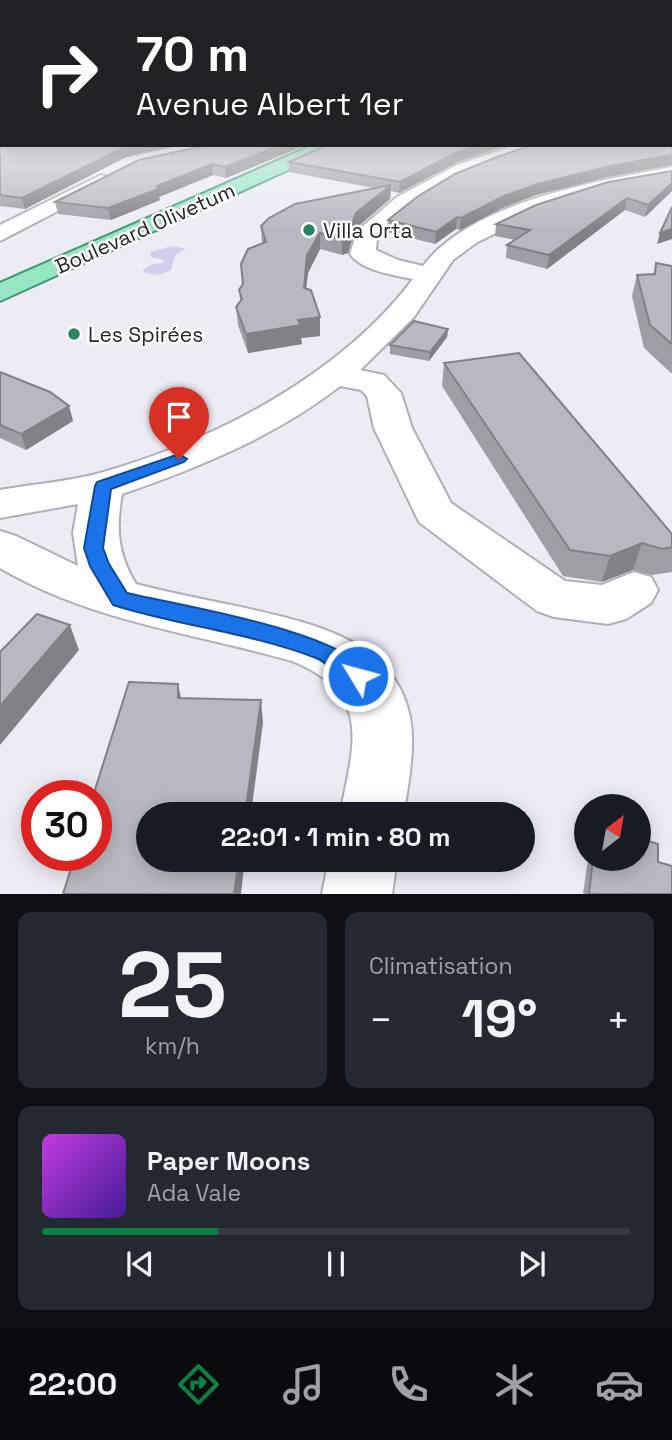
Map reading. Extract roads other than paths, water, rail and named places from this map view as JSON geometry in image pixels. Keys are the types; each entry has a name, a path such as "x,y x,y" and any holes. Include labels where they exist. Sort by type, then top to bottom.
{"main road":[{"name":"Boulevard Olivetum","path":"0,293 324,147"}],"street":[{"path":"429,275 390,266 363,254 365,236 417,191 486,159 528,147"},
{"path":"0,234 115,173"},
{"path":"0,504 103,486 154,469 228,438 308,394 333,375 404,311 444,254 468,238 525,209 601,186 672,173"},
{"path":"333,375 372,382 384,393 393,428 434,512 508,567 554,598 608,605 634,590"},
{"path":"103,486 94,548 100,566 120,599"},
{"path":"0,547 59,578 120,599 292,641 328,653 358,676 380,710 382,742 374,802"},
{"path":"357,894 361,872"}],"water":[{"path":"173,246 186,249 175,255 171,270 159,275 145,273 143,270 152,264 163,263 164,260 151,257 150,252"}],"place":[{"name":"Villa Orta","path":"309,230"},
{"name":"Les Spirées","path":"74,334"}]}
